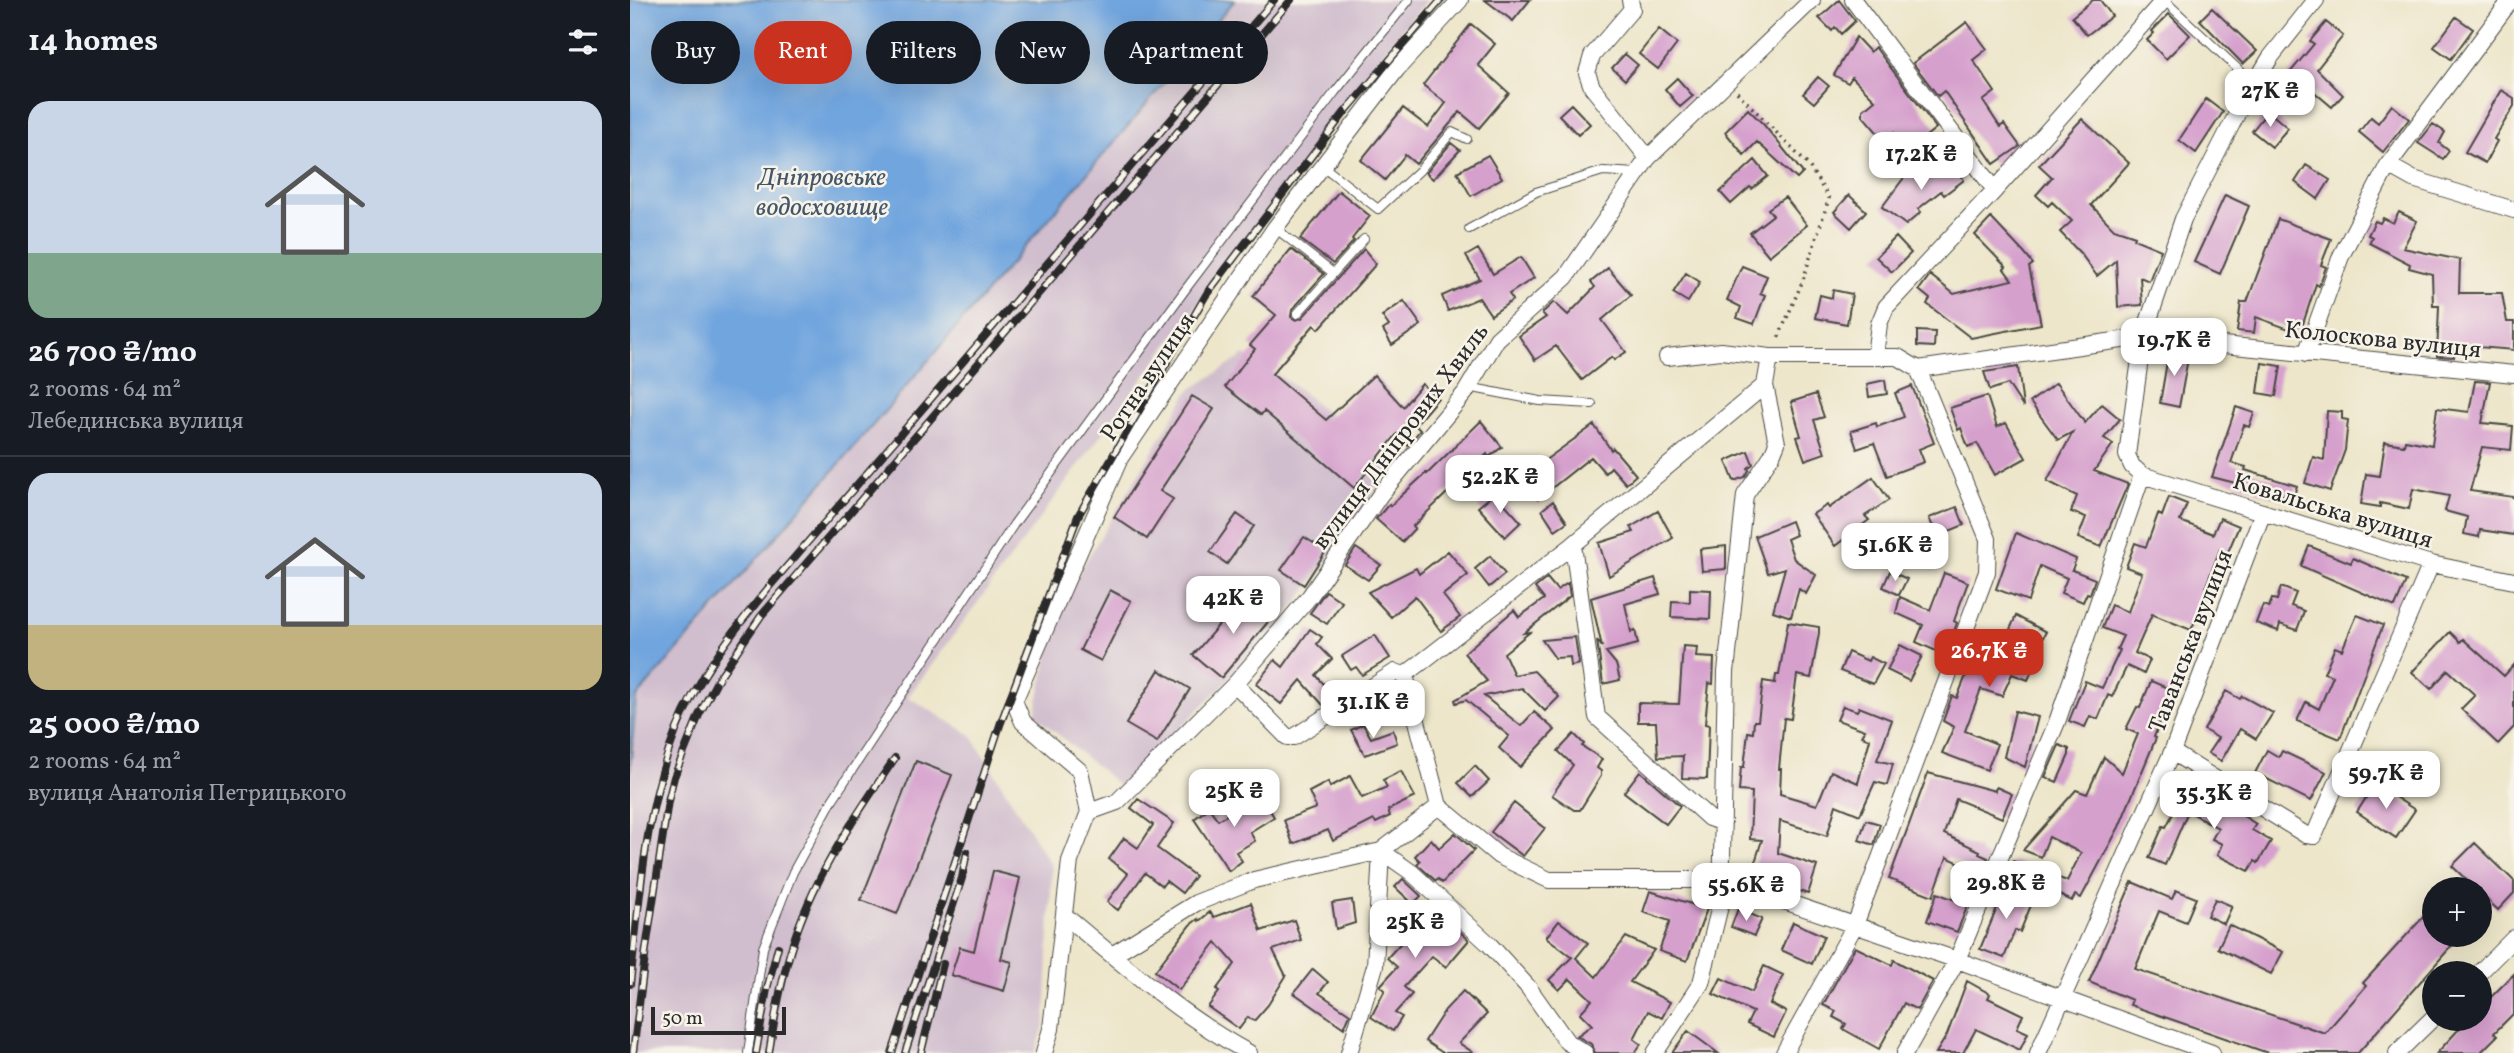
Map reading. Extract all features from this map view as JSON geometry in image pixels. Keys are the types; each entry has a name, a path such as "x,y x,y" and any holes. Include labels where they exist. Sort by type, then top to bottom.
{"street":[{"name":"Ротна вулиця","path":"1089,812 1080,771 1023,722 1014,701 1120,458 1275,228 1397,69 1460,0"},
{"path":"1630,0 1632,9 1592,56 1587,73 1592,87 1648,158"},
{"name":"вулиця Дніпрових Хвиль","path":"1089,812 1117,802 1235,684 1310,596 1380,495 1468,387 1497,339 1566,277 1648,158 1812,0"},
{"path":"1853,0 1995,190"},
{"path":"1875,356 1879,324 1886,307 1995,190 2164,0"},
{"path":"1905,1053 1957,960 2057,722 2141,475 2132,466 2127,455 2143,337 2183,219 2254,84 2270,58 2316,0"},
{"path":"2306,354 2341,256 2388,165 2511,0"},
{"path":"2388,165 2413,179 2514,210"},
{"name":"Колоскова вулиця","path":"1667,357 1720,351 1770,357 1898,357 1918,369 2143,337 2514,374"},
{"path":"1655,1053 1700,983 1721,902 1726,672 1745,495 1772,456 1777,443 1765,385 1770,357"},
{"path":"1784,1053 1855,925 1986,572 1988,539 1918,369"},
{"path":"1405,675 1573,545 1765,385"},
{"name":"Ковальська вулиця","path":"2141,475 2431,564 2514,581"},
{"name":"Таванська вулиця","path":"2038,1053 2172,752 2263,512"},
{"path":"1573,545 1597,717 1709,818 1723,823"},
{"path":"2172,752 2306,835 2314,836 2431,564"},
{"path":"1235,684 1287,737 1294,737 1395,672 1405,675"},
{"path":"1405,675 1439,806 1499,856 1549,880 1722,880 1957,960 2212,1053"},
{"path":"1112,955 1196,903 1254,880 1381,851 1439,806"},
{"path":"1044,1053 1051,1029 1070,861 1089,812"},
{"path":"1349,1053 1374,966 1381,851"},
{"path":"1381,851 1411,872 1489,944 1528,987 1567,1042 1585,1053"},
{"path":"1065,916 1161,997 1249,1053"},
{"path":"2491,961 2514,938"},
{"path":"2398,1053 2422,1029"}],"lane":[{"path":"748,1053 763,948 793,872 833,799 1022,513 1193,279 1335,92 1409,0"},
{"path":"2164,0 2254,84"},
{"path":"1324,167 1378,209 1420,170 1452,132 1467,139"},
{"path":"1469,229 1536,192 1603,171 1637,173"},
{"path":"1275,228 1333,273"},
{"path":"1297,314 1364,239"},
{"path":"1468,387 1541,401 1592,404"}],"path":[{"path":"1728,83 1809,166 1829,198 1803,279 1770,357"}],"shaded area":[{"path":"1235,0 1427,0 1382,54 908,697 971,735 1052,867 1045,1022 1035,1053 630,1053 630,773 636,698 1164,84 1268,84 1268,21 1217,21"},
{"path":"1245,355 1298,388 1390,468 1296,604 1230,678 1121,787 1035,715 1053,635 1069,589 1189,391"}],"water":[{"name":"Дніпровське водосховище","path":"630,0 1235,0 1217,21 1104,21 1104,84 1164,84 636,698 630,773"}],"building":[{"path":"1485,0 1530,0 1513,21"},
{"path":"1839,0 1855,21 1841,34 1835,27 1832,31 1819,18"},
{"path":"2093,0 2100,0 2112,16 2087,35 2072,17"},
{"path":"2212,8 2257,51 2243,64 2200,20"},
{"path":"2169,14 2190,35 2166,59 2147,40"},
{"path":"2456,17 2473,29 2451,59 2434,47"},
{"path":"1967,22 1987,49 1973,60 1995,92 1983,101 2000,127 2004,124 2020,146 1994,164 1944,91 1938,96 1913,63"},
{"path":"2326,22 2343,36 2317,69 2343,95 2332,107 2288,75 2314,44 2310,41"},
{"path":"1471,24 1495,44 1478,65 1509,93 1479,128 1460,112 1416,164 1405,155 1385,180 1361,160 1403,108 1428,127 1446,103 1423,85"},
{"path":"1659,29 1677,44 1658,69 1639,54"},
{"path":"1856,37 1870,52 1875,47 1936,128 1900,157 1891,148 1899,139 1894,133 1888,138 1882,138 1863,116 1863,110 1875,100 1852,77 1848,83 1834,75"},
{"path":"1625,54 1638,65 1625,80 1612,68"},
{"path":"1818,77 1829,86 1814,103 1803,94"},
{"path":"1677,78 1693,96 1680,107 1665,89"},
{"path":"2501,90 2514,98 2514,106 2494,139 2497,141 2485,163 2465,152"},
{"path":"2206,99 2223,112 2196,153 2179,140"},
{"path":"1571,104 1590,124 1578,135 1559,115"},
{"path":"2392,105 2409,119 2383,152 2359,132 2371,117 2378,123"},
{"path":"1748,109 1803,173 1797,179 1757,142 1744,155 1725,132"},
{"path":"2268,111 2288,128 2272,147 2252,131"},
{"path":"2082,119 2129,163 2091,205 2114,229 2135,236 2134,239 2161,250 2149,281 2140,277 2142,305 2118,307 2116,260 2097,276 2060,232 2072,221 2052,202 2048,206 2036,195 2052,177 2039,165"},
{"path":"2433,124 2445,132 2439,143 2449,151 2443,159 2418,143"},
{"path":"1451,143 1460,150 1433,179 1426,173"},
{"path":"1488,155 1502,178 1471,196 1457,172"},
{"path":"1755,160 1768,176 1731,204 1720,192"},
{"path":"1950,161 1964,180 1944,195 1941,191 1918,209 1921,212 1906,225 1882,207 1909,171 1919,183"},
{"path":"2306,165 2330,180 2318,199 2295,182"},
{"path":"1339,191 1370,216 1352,239 1354,241 1333,264 1300,239"},
{"path":"1849,195 1866,211 1851,228 1834,212"},
{"path":"2225,195 2249,206 2220,274 2194,262"},
{"path":"1785,197 1807,225 1769,256 1750,233 1773,215 1768,209"},
{"path":"2399,212 2417,221 2403,248 2460,260 2459,293 2502,293 2507,322 2514,322 2514,350 2454,345 2454,357 2437,356 2439,306 2433,306 2432,274 2409,268 2410,264 2369,243 2372,237 2368,235 2375,221 2380,223 2383,218 2393,223"},
{"path":"1991,218 2033,264 2029,267 2041,324 1971,338 1927,304 1930,299 1919,290 1930,275 1954,294 2012,280 2004,269 2006,267 1975,235"},
{"path":"2278,219 2331,239 2321,265 2326,267 2319,286 2316,284 2300,333 2256,317 2254,333 2237,331 2241,302 2247,302"},
{"path":"1896,237 1911,253 1892,272 1876,257"},
{"path":"1291,249 1324,274 1292,310 1291,317 1296,320 1302,318 1364,249 1376,264 1319,329 1314,325 1272,374 1326,420 1374,375 1403,407 1422,384 1438,398 1415,425 1420,430 1408,445 1397,434 1354,488 1264,411 1261,415 1225,387 1255,349 1250,345 1276,315 1253,296"},
{"path":"1478,249 1493,274 1521,257 1534,278 1509,294 1513,300 1491,315 1479,298 1448,311 1442,296 1480,279 1466,256"},
{"path":"1742,266 1767,276 1760,293 1765,295 1754,324 1737,318 1741,307 1727,300"},
{"path":"1608,268 1631,295 1602,320 1626,352 1614,360 1612,357 1582,380 1556,346 1535,360 1519,336 1546,317 1542,313 1554,302 1568,315 1595,287 1591,282"},
{"path":"1686,273 1700,282 1688,302 1673,293"},
{"path":"1833,290 1852,294 1847,324 1815,318 1820,295 1832,298"},
{"path":"1404,301 1421,325 1392,345 1383,330 1389,326 1382,316"},
{"path":"1917,331 1935,332 1934,347 1917,346"},
{"path":"2169,350 2189,353 2179,407 2160,403"},
{"path":"2262,363 2281,366 2276,396 2258,393"},
{"path":"2018,367 2023,407 2008,384 1990,390 1984,372"},
{"path":"1885,380 1887,394 1869,397 1867,384"},
{"path":"2475,381 2490,382 2482,423 2513,426 2511,450 2482,447 2470,491 2514,497 2514,535 2480,530 2479,537 2464,534 2467,517 2445,511 2449,496 2413,489 2409,509 2380,503 2380,507 2361,504 2366,474 2380,476 2385,442 2404,445 2405,440 2432,445 2437,408 2469,412"},
{"path":"2056,383 2085,423 2102,404 2120,419 2104,438 2113,444 2094,471 2128,484 2101,547 2078,538 2086,517 2071,512 2077,496 2047,481 2073,432 2058,440 2030,402"},
{"path":"1912,386 1934,443 1919,449 1924,462 1887,476 1874,443 1857,449 1851,431 1876,423 1877,427 1904,417 1895,393"},
{"path":"1816,394 1824,417 1814,420 1825,453 1805,460 1797,437 1801,436 1791,402"},
{"path":"1192,396 1214,409 1160,491 1173,499 1147,539 1114,517"},
{"path":"1987,396 1997,427 2006,423 2026,458 1995,475 1977,443 1968,447 1950,408"},
{"path":"2236,407 2254,413 2249,427 2244,425 2231,463 2297,486 2293,498 2283,495 2282,499 2255,491 2255,488 2212,477"},
{"path":"2327,411 2342,412 2342,419 2348,420 2345,450 2330,491 2305,483 2313,457 2324,460"},
{"path":"1481,421 1502,447 1489,457 1487,454 1413,526 1415,528 1402,542 1376,519"},
{"path":"1594,425 1611,450 1613,448 1636,475 1626,484 1611,467 1605,473 1591,457 1538,499 1527,486 1543,472 1537,466"},
{"path":"1748,451 1753,464 1748,468 1745,477 1734,481 1726,461"},
{"path":"1873,477 1889,500 1865,516 1869,520 1835,546 1813,514 1827,505 1829,508"},
{"path":"1495,493 1521,522 1505,537 1478,507"},
{"path":"2169,497 2187,504 2180,521 2213,534 2220,518 2239,526 2228,552 2220,549 2206,586 2210,588 2191,630 2152,614 2135,653 2150,660 2144,674 2127,666 2112,697 2108,695 2098,719 2090,716 2085,727 2069,721 2085,681 2102,688 2120,650 2117,649 2123,636 2102,628 2111,605 2128,612 2142,573 2126,567 2135,543 2146,547 2158,514 2162,516"},
{"path":"1553,501 1567,522 1555,530 1542,510"},
{"path":"1957,507 1964,525 1937,536 1929,518"},
{"path":"1658,511 1673,538 1609,576 1599,543 1634,532 1631,527"},
{"path":"1237,514 1254,526 1227,564 1210,552"},
{"path":"1791,521 1796,535 1787,539 1794,559 1816,575 1806,594 1799,589 1791,617 1773,611 1785,568 1768,573 1755,536"},
{"path":"2016,533 2076,559 2072,570 2095,579 2090,594 2087,593 2083,602 2061,593 2067,578 2040,566 2028,601 1996,589"},
{"path":"1304,537 1326,551 1304,585 1281,570"},
{"path":"1726,546 1726,569 1702,571 1700,549"},
{"path":"2309,546 2351,563 2353,558 2406,581 2395,607 2301,566"},
{"path":"1356,548 1381,565 1368,580 1345,565"},
{"path":"1448,551 1468,575 1443,595 1460,617 1441,631 1415,596 1391,617 1368,592 1416,568 1419,574"},
{"path":"1490,556 1505,574 1489,587 1475,569"},
{"path":"1890,571 1907,579 1899,595 1883,587"},
{"path":"1944,573 1968,582 1945,655 1916,642 1923,625 1896,613 1900,597 1930,610"},
{"path":"1547,578 1557,590 1568,583 1570,596 1504,653 1514,675 1534,671 1559,697 1545,711 1522,688 1484,696 1521,726 1534,712 1555,730 1520,767 1499,748 1509,736 1466,700 1456,703 1455,700 1487,681 1464,653 1514,610 1519,617 1544,599 1535,588"},
{"path":"1655,578 1660,594 1625,604 1631,632 1635,630 1638,644 1606,652 1616,664 1620,680 1603,684 1597,640 1602,647 1591,598"},
{"path":"2281,587 2296,593 2291,606 2304,611 2297,630 2280,624 2278,631 2256,623 2263,605 2269,607 2272,599 2277,600"},
{"path":"1690,589 1711,590 1710,619 1671,617 1672,601 1690,602"},
{"path":"1110,590 1131,601 1101,661 1080,650"},
{"path":"1326,591 1342,602 1327,624 1310,613"},
{"path":"1246,593 1273,616 1221,678 1193,655"},
{"path":"2357,615 2383,625 2340,739 2297,721 2306,702 2319,709 2333,676 2324,673 2335,647 2342,650"},
{"path":"2016,616 2046,632 2032,657 2037,659 2028,680 2012,674 2002,696 1981,689 1965,731 1997,744 1987,770 1942,753 1954,727 1943,721 1952,696 1957,698 1970,666 1964,663 1970,647 1997,659"},
{"path":"1788,622 1819,627 1819,633 1811,678 1797,675 1791,719 1784,718 1779,769 1780,794 1817,805 1831,771 1858,783 1870,739 1862,736 1865,730 1837,720 1843,706 1857,711 1859,707 1892,720 1877,760 1893,764 1887,785 1875,782 1860,815 1836,805 1827,836 1780,821 1778,853 1817,866 1808,894 1751,875 1762,840 1750,839 1752,792 1739,791 1748,732 1753,733 1754,721 1758,721 1763,681 1775,683 1776,675 1779,675"},
{"path":"1310,629 1322,637 1317,644 1332,659 1316,675 1334,696 1323,705 1301,680 1281,704 1256,684 1275,660 1283,667"},
{"path":"2450,632 2460,642 2463,639 2504,676 2514,665 2514,727 2498,744 2461,709 2475,695 2448,670 2431,689 2412,672"},
{"path":"1375,635 1390,658 1362,675 1356,667 1351,670 1342,656"},
{"path":"1575,637 1579,664 1571,666 1570,657 1555,658 1542,640"},
{"path":"1900,645 1922,656 1909,681 1887,670"},
{"path":"1683,646 1697,647 1696,657 1714,658 1713,684 1709,683 1705,724 1709,725 1707,779 1682,778 1683,756 1658,757 1656,722 1638,722 1638,703 1679,704"},
{"path":"1848,652 1868,661 1870,657 1884,664 1873,684 1840,671"},
{"path":"1159,670 1190,689 1157,742 1126,724"},
{"path":"2151,681 2172,690 2154,737 2156,738 2119,827 2081,898 2075,895 2072,901 2029,883 2030,881 2008,870 2013,861 2067,881 2081,853 2049,837 2041,857 2023,850 2076,790 2087,794 2104,757 2122,773 2138,734 2126,729 2137,707 2140,708"},
{"path":"2226,691 2240,699 2242,696 2273,713 2256,739 2240,729 2221,761 2208,753 2218,738 2204,730"},
{"path":"2015,711 2038,717 2025,767 2004,757"},
{"path":"1363,724 1371,738 1393,730 1397,743 1365,755 1351,730"},
{"path":"1574,734 1584,744 1582,746 1602,759 1597,768 1601,771 1601,776 1580,810 1574,810 1552,795 1573,765 1558,751"},
{"path":"2059,745 2069,749 2069,755 2057,782 2045,777"},
{"path":"2267,750 2279,757 2282,751 2326,772 2311,801 2255,773"},
{"path":"916,761 952,775 897,914 861,900"},
{"path":"1475,766 1489,781 1472,797 1458,783"},
{"path":"1401,771 1415,797 1388,810 1390,816 1376,823 1374,820 1333,841 1328,830 1293,844 1284,820 1316,808 1309,792 1328,782 1330,787 1350,776 1362,798 1387,787 1383,780"},
{"path":"1640,771 1680,806 1666,824 1624,792"},
{"path":"1928,773 1995,791 1996,787 2012,794 2002,818 1956,799 1944,834 1980,851 1979,854 1988,858 1981,873 1947,857 1933,896 1889,879"},
{"path":"2375,784 2415,810 2396,838 2357,812"},
{"path":"2186,789 2201,797 2203,793 2229,807 2256,824 2252,830 2271,841 2258,863 2255,861 2249,871 2217,855 2222,844 2212,839 2218,828 2188,811 2165,865 2149,858 2163,826 2166,827"},
{"path":"1261,795 1274,817 1250,832 1255,841 1236,852 1242,861 1229,871 1194,819 1209,808 1218,820"},
{"path":"1138,799 1174,823 1157,848 1195,876 1182,893 1166,881 1162,886 1145,873 1118,910 1107,902 1128,874 1109,859 1124,838 1138,848 1153,825 1131,808"},
{"path":"1514,803 1545,828 1523,856 1491,832"},
{"path":"1866,820 1880,824 1874,845 1859,840"},
{"path":"1455,833 1474,850 1442,883 1417,864 1420,861 1415,856 1431,839 1439,848"},
{"path":"2475,843 2514,881 2514,893 2498,910 2492,904 2492,877 2463,877 2452,866"},
{"path":"993,871 1020,878 1001,959 1012,962 1004,991 951,975 960,947 974,951"},
{"path":"1403,879 1421,896 1413,904 1395,887"},
{"path":"2132,882 2172,899 2176,890 2196,898 2186,922 2159,911 2135,969 2325,1033 2366,986 2363,983 2422,918 2422,947 2451,947 2438,961 2422,961 2422,980 2358,1053 2268,1053 2130,1005 2132,1000 2089,982"},
{"path":"2002,886 2034,898 2020,932 2015,930 2004,958 1980,949 1997,908 1994,906"},
{"path":"1650,891 1707,909 1687,961 1659,951 1670,921 1643,912"},
{"path":"1937,893 1968,905 1957,932 1927,921"},
{"path":"2215,899 2232,906 2224,924 2207,916"},
{"path":"1352,900 1355,923 1336,929 1332,903"},
{"path":"1251,903 1261,931 1294,920 1301,940 1273,950 1286,976 1268,1005 1254,1021 1248,1017 1239,1029 1208,1007 1219,992 1216,990 1235,964 1216,942 1179,990 1155,971 1190,925 1198,919 1199,921 1210,912 1214,917"},
{"path":"1420,904 1443,931 1450,923 1469,940 1446,967 1432,956 1404,987 1412,994 1395,1013 1402,1017 1393,1031 1371,1017 1385,990 1380,986 1397,967 1387,958 1410,933 1400,920"},
{"path":"1738,909 1762,919 1754,936 1731,927"},
{"path":"1559,921 1588,943 1576,958 1596,977 1626,937 1654,950 1630,982 1670,1002 1662,1018 1648,1011 1634,1039 1641,1044 1635,1053 1595,1053 1591,1044 1577,1036 1592,1025 1580,1013 1592,1000 1570,979 1559,990 1549,980 1572,957 1546,937"},
{"path":"1793,922 1824,936 1812,964 1781,950"},
{"path":"2229,925 2283,952 2271,974 2218,948"},
{"path":"1855,947 1892,965 1894,960 1933,981 1917,1010 1904,1003 1879,1049 1843,1029 1846,1024 1833,1017 1836,1011 1823,1005"},
{"path":"1764,966 1783,975 1770,1004 1786,1012 1774,1037 1747,1024 1753,1012 1713,994 1721,978 1752,992"},
{"path":"1313,969 1328,982 1319,993 1350,1014 1344,1028 1294,993"},
{"path":"2514,974 2514,1013 2494,1033 2497,1036 2480,1053 2437,1053 2457,1031 2492,1031 2492,996"},
{"path":"1967,981 1990,994 1988,998 2023,1015 2017,1028 2028,1033 2020,1050 1976,1029 1963,1053 1936,1053 1947,1035"},
{"path":"1463,991 1487,1014 1459,1043 1474,1053 1443,1053 1425,1041 1445,1010"},
{"path":"1688,1031 1718,1053 1672,1053"}],"railway":[{"path":"630,984 650,824 665,761 694,692 717,656 769,587 1274,0"},
{"path":"633,1053 668,801 674,777 699,715 718,679 761,616 1291,0"},
{"path":"892,1053 1000,725 1078,516 1206,295 1345,112 1441,0"},
{"path":"769,1053 790,951 804,913 826,867 895,758"},
{"path":"905,1053 962,878 967,852"},
{"path":"756,1053 767,989 778,947"},
{"path":"921,1053 943,964"}]}
